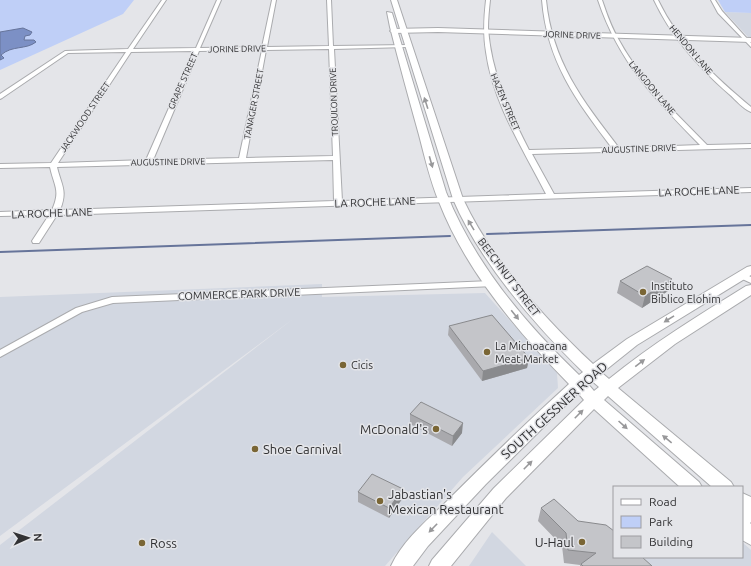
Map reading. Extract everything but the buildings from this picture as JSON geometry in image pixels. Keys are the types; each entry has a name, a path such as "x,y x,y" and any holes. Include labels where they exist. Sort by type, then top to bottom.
{"main road":[{"name":"BEECHNUT STREET","path":"392,4 398,30 398,46 423,135 451,200 465,243 491,284 538,342 594,400 692,486"},
{"name":"BEECHNUT STREET","path":"398,30 408,46 437,135 451,200 520,295 558,338 656,430 724,486"},
{"path":"408,82 419,82"},
{"path":"423,135 437,135"},
{"name":"SOUTH GESSNER ROAD","path":"401,566 421,540 480,479 578,384 632,342 748,275"},
{"name":"SOUTH GESSNER ROAD","path":"439,566 500,493 609,386 697,321 751,289"},
{"path":"743,502 751,509 743,517"},
{"path":"743,529 751,536"}],"street":[{"name":"JACKWOOD STREET","path":"53,165 164,0"},
{"name":"GRAPE STREET","path":"148,163 219,0"},
{"name":"TANAGER STREET","path":"242,160 274,0"},
{"name":"TROULON DRIVE","path":"329,0 338,203"},
{"name":"HAZEN STREET","path":"488,0 485,32 490,68 508,114 552,196"},
{"path":"544,0 544,15 549,34 562,67 586,110 617,150"},
{"name":"LANGDON LANE","path":"600,0 613,36 632,67 663,103 705,147"},
{"name":"HENDON LANE","path":"656,0 662,14 678,38 706,70 751,110"},
{"path":"713,0 720,12 748,40 751,46"},
{"name":"JORINE DRIVE","path":"398,30 748,40"},
{"name":"JORINE DRIVE","path":"0,97 67,52 408,46"},
{"name":"AUGUSTINE DRIVE","path":"528,152 751,146"},
{"name":"AUGUSTINE DRIVE","path":"0,166 336,158"},
{"path":"36,241 54,213 61,190 53,165"},
{"name":"LA ROCHE LANE","path":"0,214 751,190"},
{"name":"COMMERCE PARK DRIVE","path":"0,354 80,310 112,300 491,284"}],"shaded area":[{"path":"725,12 751,13 751,39 750,39"},
{"path":"23,28 32,32 30,35 25,36 24,40 34,40 36,42 28,46 5,52 1,55 4,58 0,60 0,32"},
{"path":"322,284 322,297 485,293 557,373 558,388 463,477 385,566 0,566 0,545 293,319 0,536 0,297"},
{"path":"492,532 526,566 469,566"},
{"path":"743,543 751,550 751,566 651,566 644,558 743,558"}],"green space":[{"path":"0,0 134,0 123,14 0,70"},
{"path":"718,0 751,0 751,13 725,12"}],"waterway":[{"path":"487,234 751,225"},
{"path":"0,252 450,236"}],"place":[{"name":"Instituto Biblico Elohim","path":"643,292"},
{"name":"La Michoacana Meat Market","path":"487,352"},
{"name":"Cicis","path":"343,365"},
{"name":"McDonald's","path":"436,429"},
{"name":"Shoe Carnival","path":"255,449"},
{"name":"Jabastian's Mexican Restaurant","path":"380,501"},
{"name":"U-Haul","path":"582,542"},
{"name":"Ross","path":"142,543"}]}
